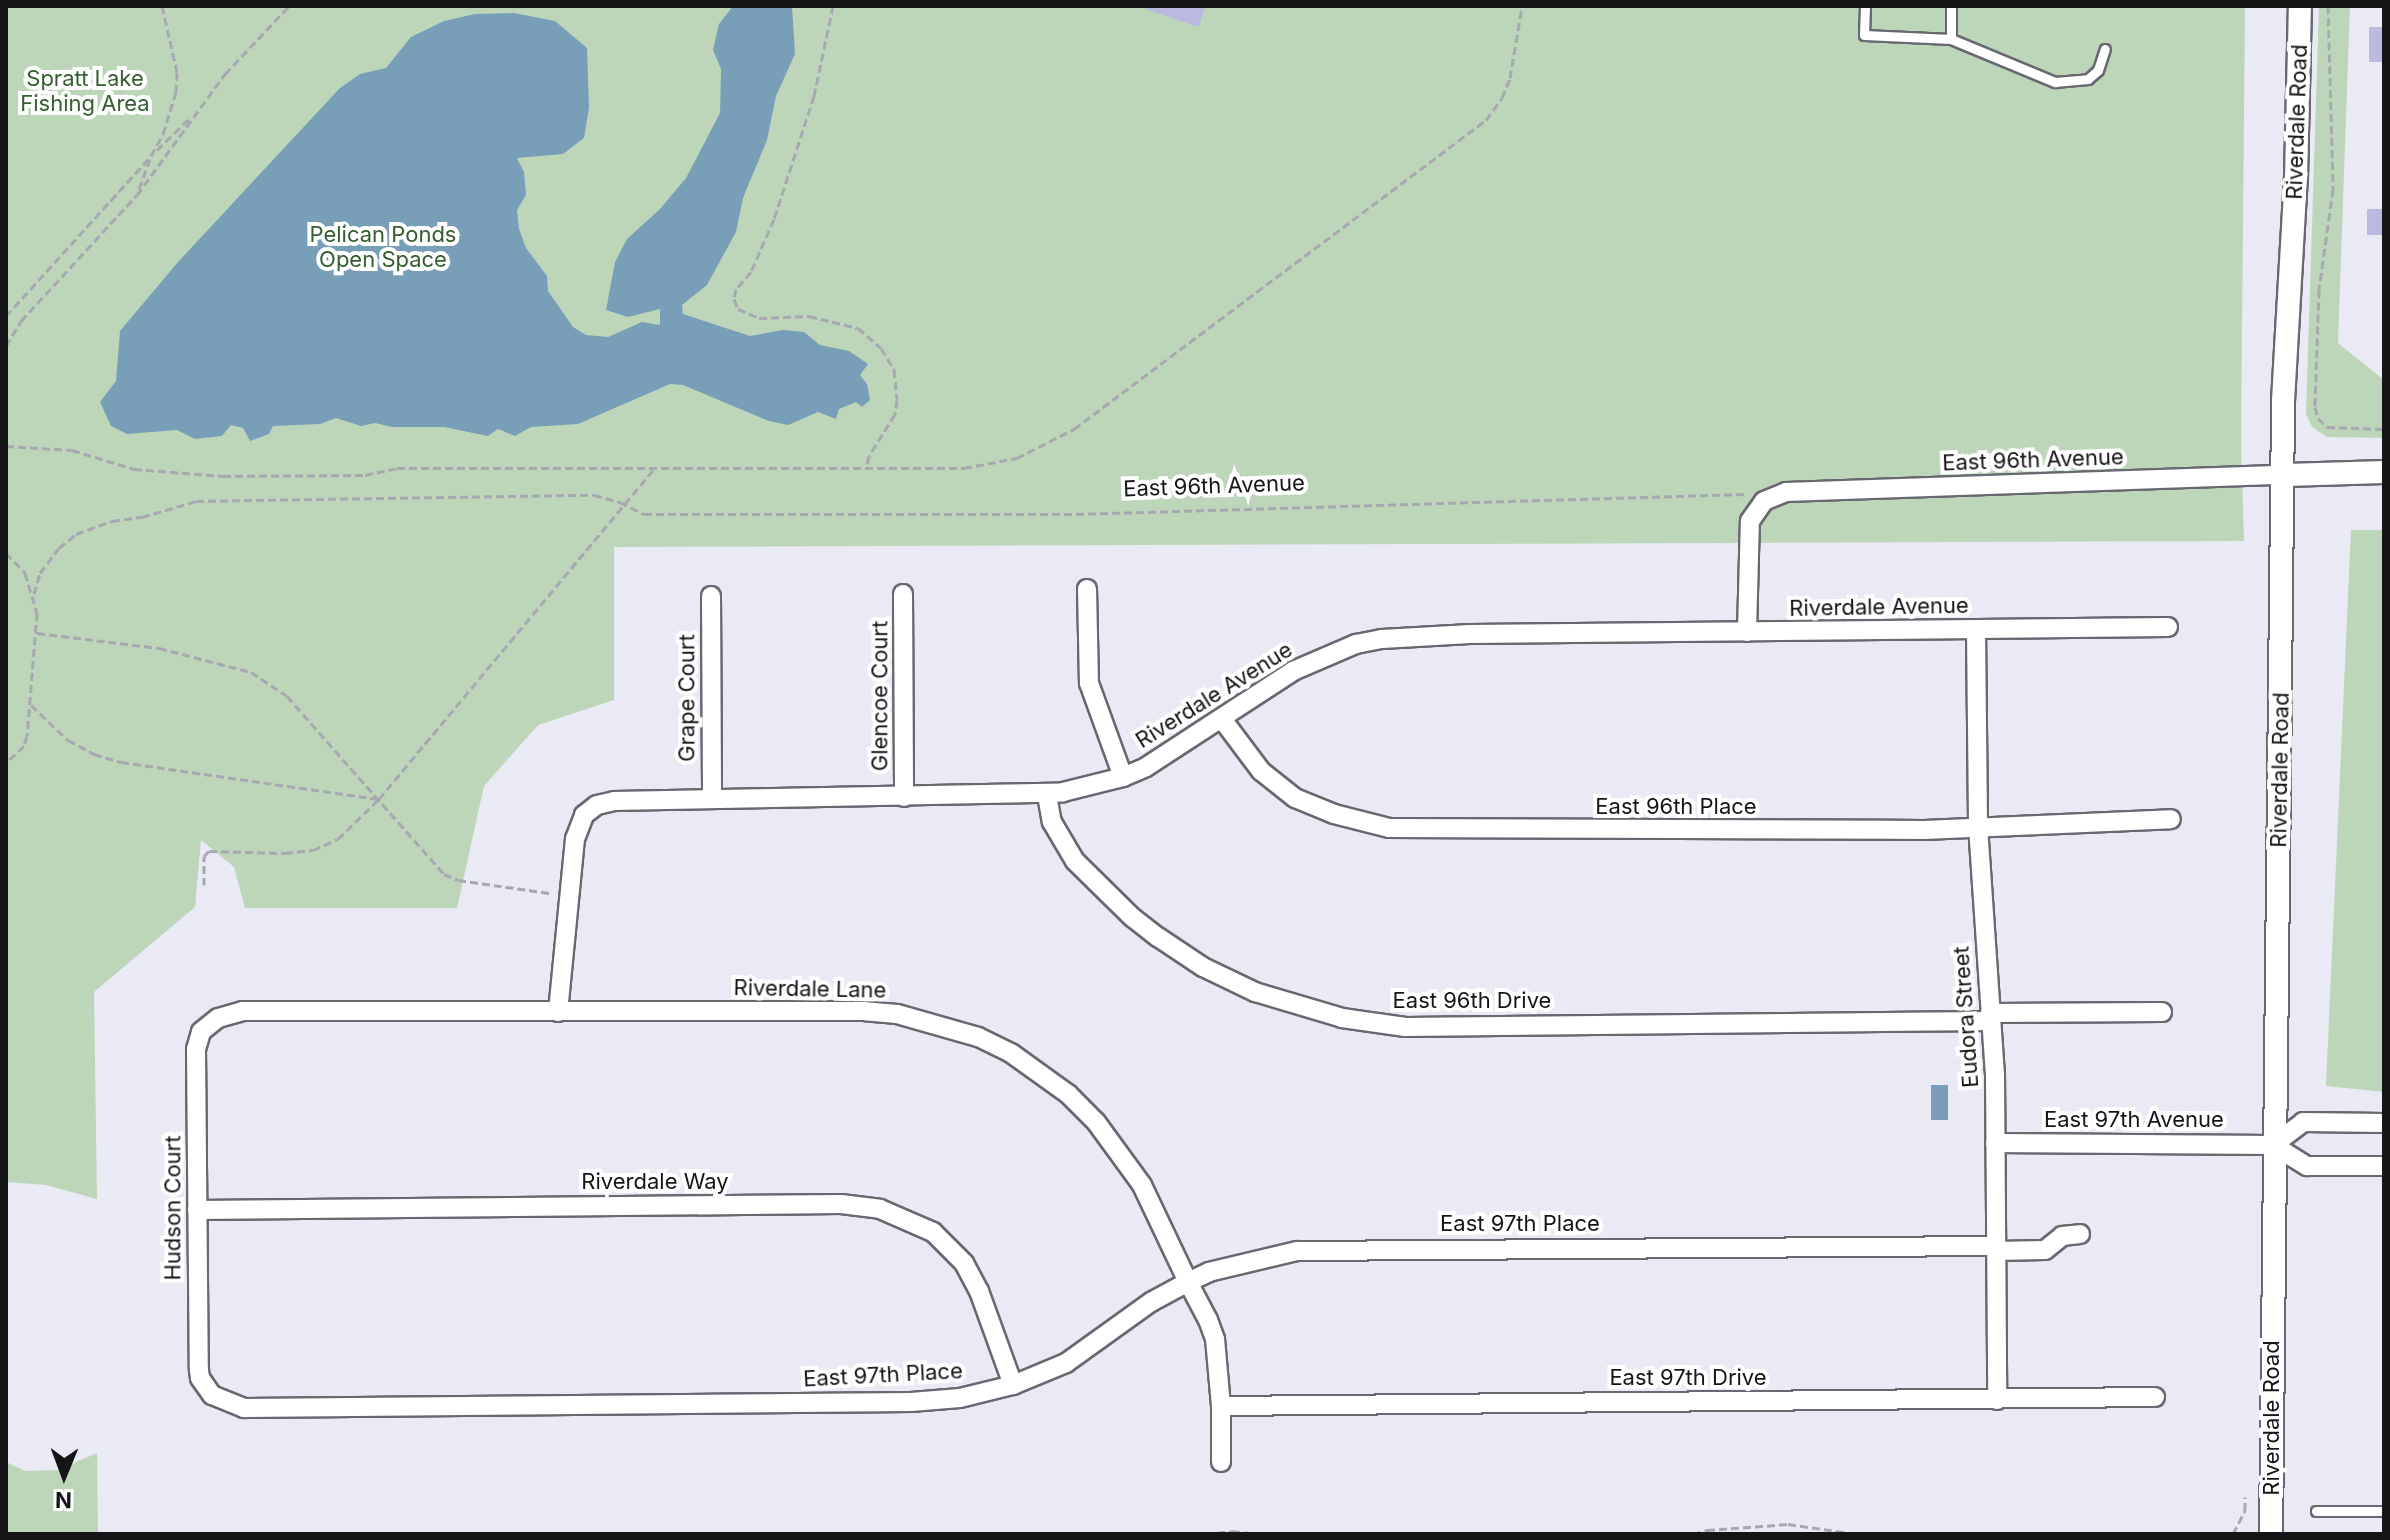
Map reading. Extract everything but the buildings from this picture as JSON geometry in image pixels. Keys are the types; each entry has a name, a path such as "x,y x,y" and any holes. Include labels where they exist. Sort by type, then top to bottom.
{"street":[{"name":"Riverdale Road","path":"2271,1534 2282,475 2286,333 2296,178 2300,6"},
{"path":"2282,475 2384,472"},
{"name":"East 96th Avenue","path":"1786,492 2282,475"},
{"path":"1747,632 1750,521 1764,501 1786,492"},
{"path":"1087,589 1089,683 1123,777"},
{"name":"Glencoe Court","path":"903,594 904,797"},
{"name":"Grape Court","path":"711,596 712,799"},
{"name":"Riverdale Avenue","path":"558,1012 575,839 584,815 614,801 1047,795 1123,777 1162,759 1293,671 1356,644 1382,639 1470,634 2168,627"},
{"name":"Eudora Street","path":"1976,630 1978,826 1995,1143 1997,1400"},
{"name":"East 96th Place","path":"1222,719 1261,771 1295,798 1334,814 1389,828 1878,830 2171,819"},
{"name":"East 96th Drive","path":"1047,795 1052,822 1075,861 1132,917 1158,937 1203,967 1255,992 1342,1018 1405,1027 2162,1012"},
{"name":"Riverdale Lane","path":"218,1018 243,1011 865,1011 897,1014 978,1037 1011,1053 1051,1080 1096,1122 1142,1185 1215,1339 1221,1406 1221,1462"},
{"name":"Hudson Court","path":"218,1018 201,1032 196,1049 199,1370 200,1378 218,1400"},
{"path":"2384,1123 2303,1122 2273,1145 2307,1166 2384,1166"},
{"name":"East 97th Avenue","path":"1995,1143 2273,1145"},
{"name":"Riverdale Way","path":"197,1210 841,1204 880,1209 933,1232 964,1263 979,1291 1013,1385"},
{"name":"East 97th Place","path":"218,1400 244,1408 911,1402 971,1396 1013,1385 1066,1363 1151,1302 1188,1282 1234,1263 1265,1256 1337,1248 2045,1250 2062,1236 2080,1234"},
{"name":"East 97th Drive","path":"1221,1406 2155,1397"}],"lane":[{"path":"1865,6 1864,35 1951,39 2055,82 2088,79 2098,70 2105,49"},
{"path":"1951,6 1951,39"},
{"path":"2316,1511 2384,1511"}],"path":[{"path":"137,195 151,156 163,134 176,92 175,51 162,6"},
{"path":"6,339 137,195 225,74 289,6"},
{"path":"833,6 814,96 774,219 751,272 736,289 734,299 738,309 759,318 809,316 858,328 881,348 894,370 897,400 895,414 869,456 866,469"},
{"path":"6,446 72,450 134,469 223,476 365,475 397,468 964,468 1017,458 1074,429 1486,120 1502,98 1510,78 1522,6"},
{"path":"2328,6 2333,189 2319,290 2315,407 2318,418 2327,427 2384,429"},
{"path":"6,316 151,156 195,114"},
{"path":"6,346 14,332"},
{"path":"204,885 204,856 209,851 313,850 338,839 379,799 655,468"},
{"name":"East 96th Avenue","path":"625,504 644,514 1076,514 1786,492"},
{"path":"34,594 40,573 59,548 76,534 112,521 142,517 196,501 594,495 625,504"},
{"path":"6,553 25,573 34,594 37,633 24,746 6,763"},
{"path":"37,633 159,648 251,672 287,696 444,874 458,880 569,896"},
{"path":"31,705 68,740 94,754 121,762 379,799"},
{"path":"2233,1534 2245,1510 2245,1497"},
{"path":"1693,1534 1707,1530 1788,1524 1856,1534"},
{"path":"1205,1534 1232,1531 1262,1534"},
{"path":"335,1534 350,1534"}],"green space":[{"name":"Pelican Ponds Open Space","path":"6,6 2245,6 2241,443 2244,541 614,547 614,700 538,725 484,786 457,908 245,908 234,867 201,840 195,907 94,992 97,1199 46,1185 6,1182"},
{"path":"2319,6 2350,6 2338,343 2384,380 2384,438 2327,437 2312,427 2306,414"},
{"path":"2351,530 2384,530 2384,1092 2326,1086"},
{"path":"97,1453 98,1534 6,1534 6,1462 25,1471 58,1470"}],"water":[{"path":"733,6 792,6 795,54 776,96 767,140 743,198 736,232 707,285 682,305 683,314 750,336 783,330 804,332 820,345 849,351 868,364 860,375 867,384 870,400 862,407 856,402 839,409 836,419 818,412 788,425 769,421 683,385 670,384 578,424 531,427 515,436 498,429 488,436 444,427 392,427 375,423 361,426 336,418 320,424 273,426 269,434 250,441 243,428 231,425 222,436 195,439 177,430 127,434 111,426 100,402 116,381 120,331 178,262 340,88 360,74 386,68 411,37 444,21 475,14 514,13 555,21 587,48 589,108 584,138 563,154 517,158 524,172 526,195 517,210 519,229 526,248 547,276 548,291 573,327 586,335 608,337 642,322 660,325 660,309 628,317 606,310 615,262 627,239 660,209 686,178 720,113 721,69 713,50 719,24"},
{"path":"1931,1085 1948,1085 1948,1120 1931,1120"}],"park label":[{"name":"Spratt Lake Fishing Area","path":"85,90"}]}
